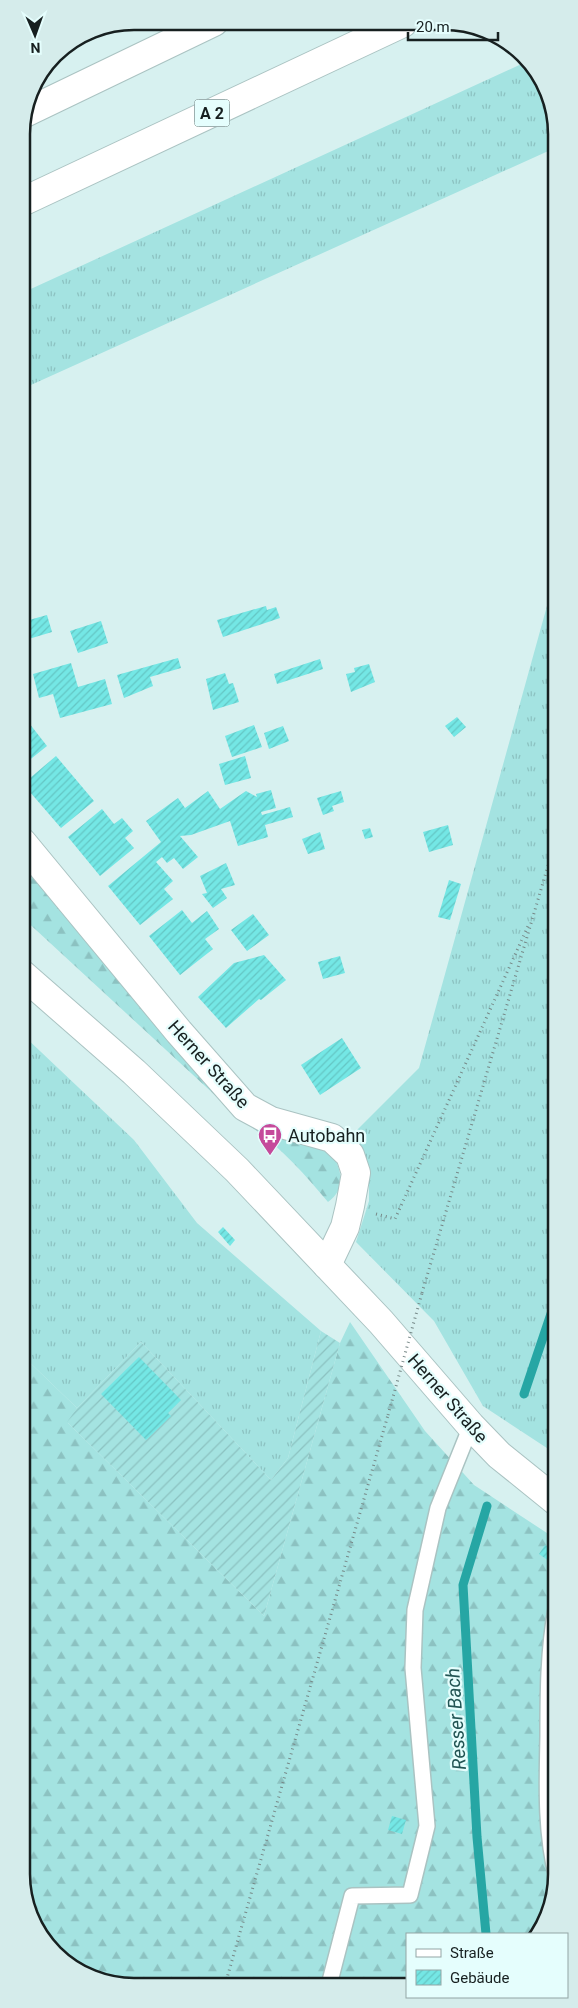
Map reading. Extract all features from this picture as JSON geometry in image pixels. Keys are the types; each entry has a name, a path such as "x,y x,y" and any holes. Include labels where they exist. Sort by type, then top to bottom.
{"main road":[{"path":"34,109 197,30"},
{"name":"A 2","path":"30,198 388,30"},
{"name":"Herner Straße","path":"30,852 179,1032 245,1107 270,1121 332,1138 350,1155 356,1174 350,1206 345,1226 326,1265"},
{"name":"Herner Straße","path":"30,981 134,1072 230,1164 381,1322 471,1426 499,1455 548,1495"}],"lane":[{"path":"331,1978 352,1896 410,1895 427,1826 413,1668 415,1610 438,1508 471,1426"},
{"path":"548,1728 548,1794"}],"path":[{"path":"227,1978 422,1293 548,866"},
{"path":"350,1206 395,1219 534,913"}],"green space":[{"path":"521,64 534,82 543,100 547,120 548,151 30,385 30,289"},
{"path":"548,602 548,1449 483,1406 434,1321 356,1242 369,1201 369,1167 354,1133 419,1068"},
{"path":"30,867 238,1110 332,1154 338,1166 341,1179 338,1191 334,1197 328,1202 279,1149 244,1122 30,924"},
{"path":"30,1042 134,1140 197,1223 321,1331 288,1458 271,1480 141,1342 77,1408 30,1363"},
{"path":"350,1322 425,1431 474,1485 548,1534 548,1881 540,1914 530,1933 406,1933 406,1978 134,1978 100,1973 76,1961 60,1948 51,1937 35,1908 30,1881 30,1363 77,1408 68,1423 264,1616 340,1343"},
{"path":"321,1331 340,1343 264,1616 67,1422 77,1408 141,1342 271,1480 288,1458"}],"building":[{"path":"266,606 267,610 276,607 280,618 223,637 217,620"},
{"path":"47,615 52,632 30,639 30,620"},
{"path":"101,621 108,643 78,653 70,631"},
{"path":"178,658 181,668 150,677 153,686 124,698 117,675"},
{"path":"320,659 323,669 277,684 274,674"},
{"path":"71,663 78,687 105,679 112,704 60,718 53,694 39,698 33,674"},
{"path":"369,664 375,682 351,692 346,674 355,672 354,668"},
{"path":"225,673 229,684 233,683 239,702 213,710 206,679"},
{"path":"457,717 466,727 454,737 445,726"},
{"path":"30,724 47,746 30,760"},
{"path":"254,725 262,747 232,757 225,736"},
{"path":"283,726 289,741 269,749 264,733"},
{"path":"56,756 94,801 61,828 30,792 30,778"},
{"path":"245,756 251,778 225,785 219,764"},
{"path":"271,790 276,808 261,812 262,815 290,807 293,817 265,825 268,837 238,846 230,821 191,835 180,836 198,857 183,869 174,858 167,863 162,857 156,862 173,881 164,889 173,899 140,925 108,886 161,842 146,821 178,798 185,808 208,791 220,809 246,791 257,797 256,794"},
{"path":"341,791 344,802 332,806 334,811 323,815 317,798"},
{"path":"102,809 114,824 122,818 133,831 125,838 134,848 100,876 68,837"},
{"path":"448,825 453,845 429,852 423,832"},
{"path":"370,828 373,837 365,839 362,830"},
{"path":"320,832 325,849 308,854 302,839"},
{"path":"226,863 235,885 221,889 227,898 213,908 202,894 207,893 200,876"},
{"path":"449,880 461,884 450,920 438,917"},
{"path":"182,910 192,923 207,911 219,929 205,939 213,949 180,975 149,936"},
{"path":"253,914 269,935 247,951 231,930"},
{"path":"264,955 286,980 261,1000 259,999 226,1028 198,997 234,963"},
{"path":"340,956 345,973 323,979 318,962"},
{"path":"342,1038 361,1068 320,1095 301,1065"},
{"path":"223,1227 235,1240 230,1246 218,1232"},
{"path":"139,1357 181,1400 168,1413 171,1416 146,1440 101,1394"},
{"path":"545,1545 548,1547 548,1560 539,1554"},
{"path":"392,1816 406,1820 402,1834 388,1830"}],"waterway":[{"name":"Resser Bach","path":"524,1394 548,1323"},
{"name":"Resser Bach","path":"486,1933 477,1837 463,1585 487,1506"}],"place":[{"name":"Autobahn","path":"270,1156"}]}
